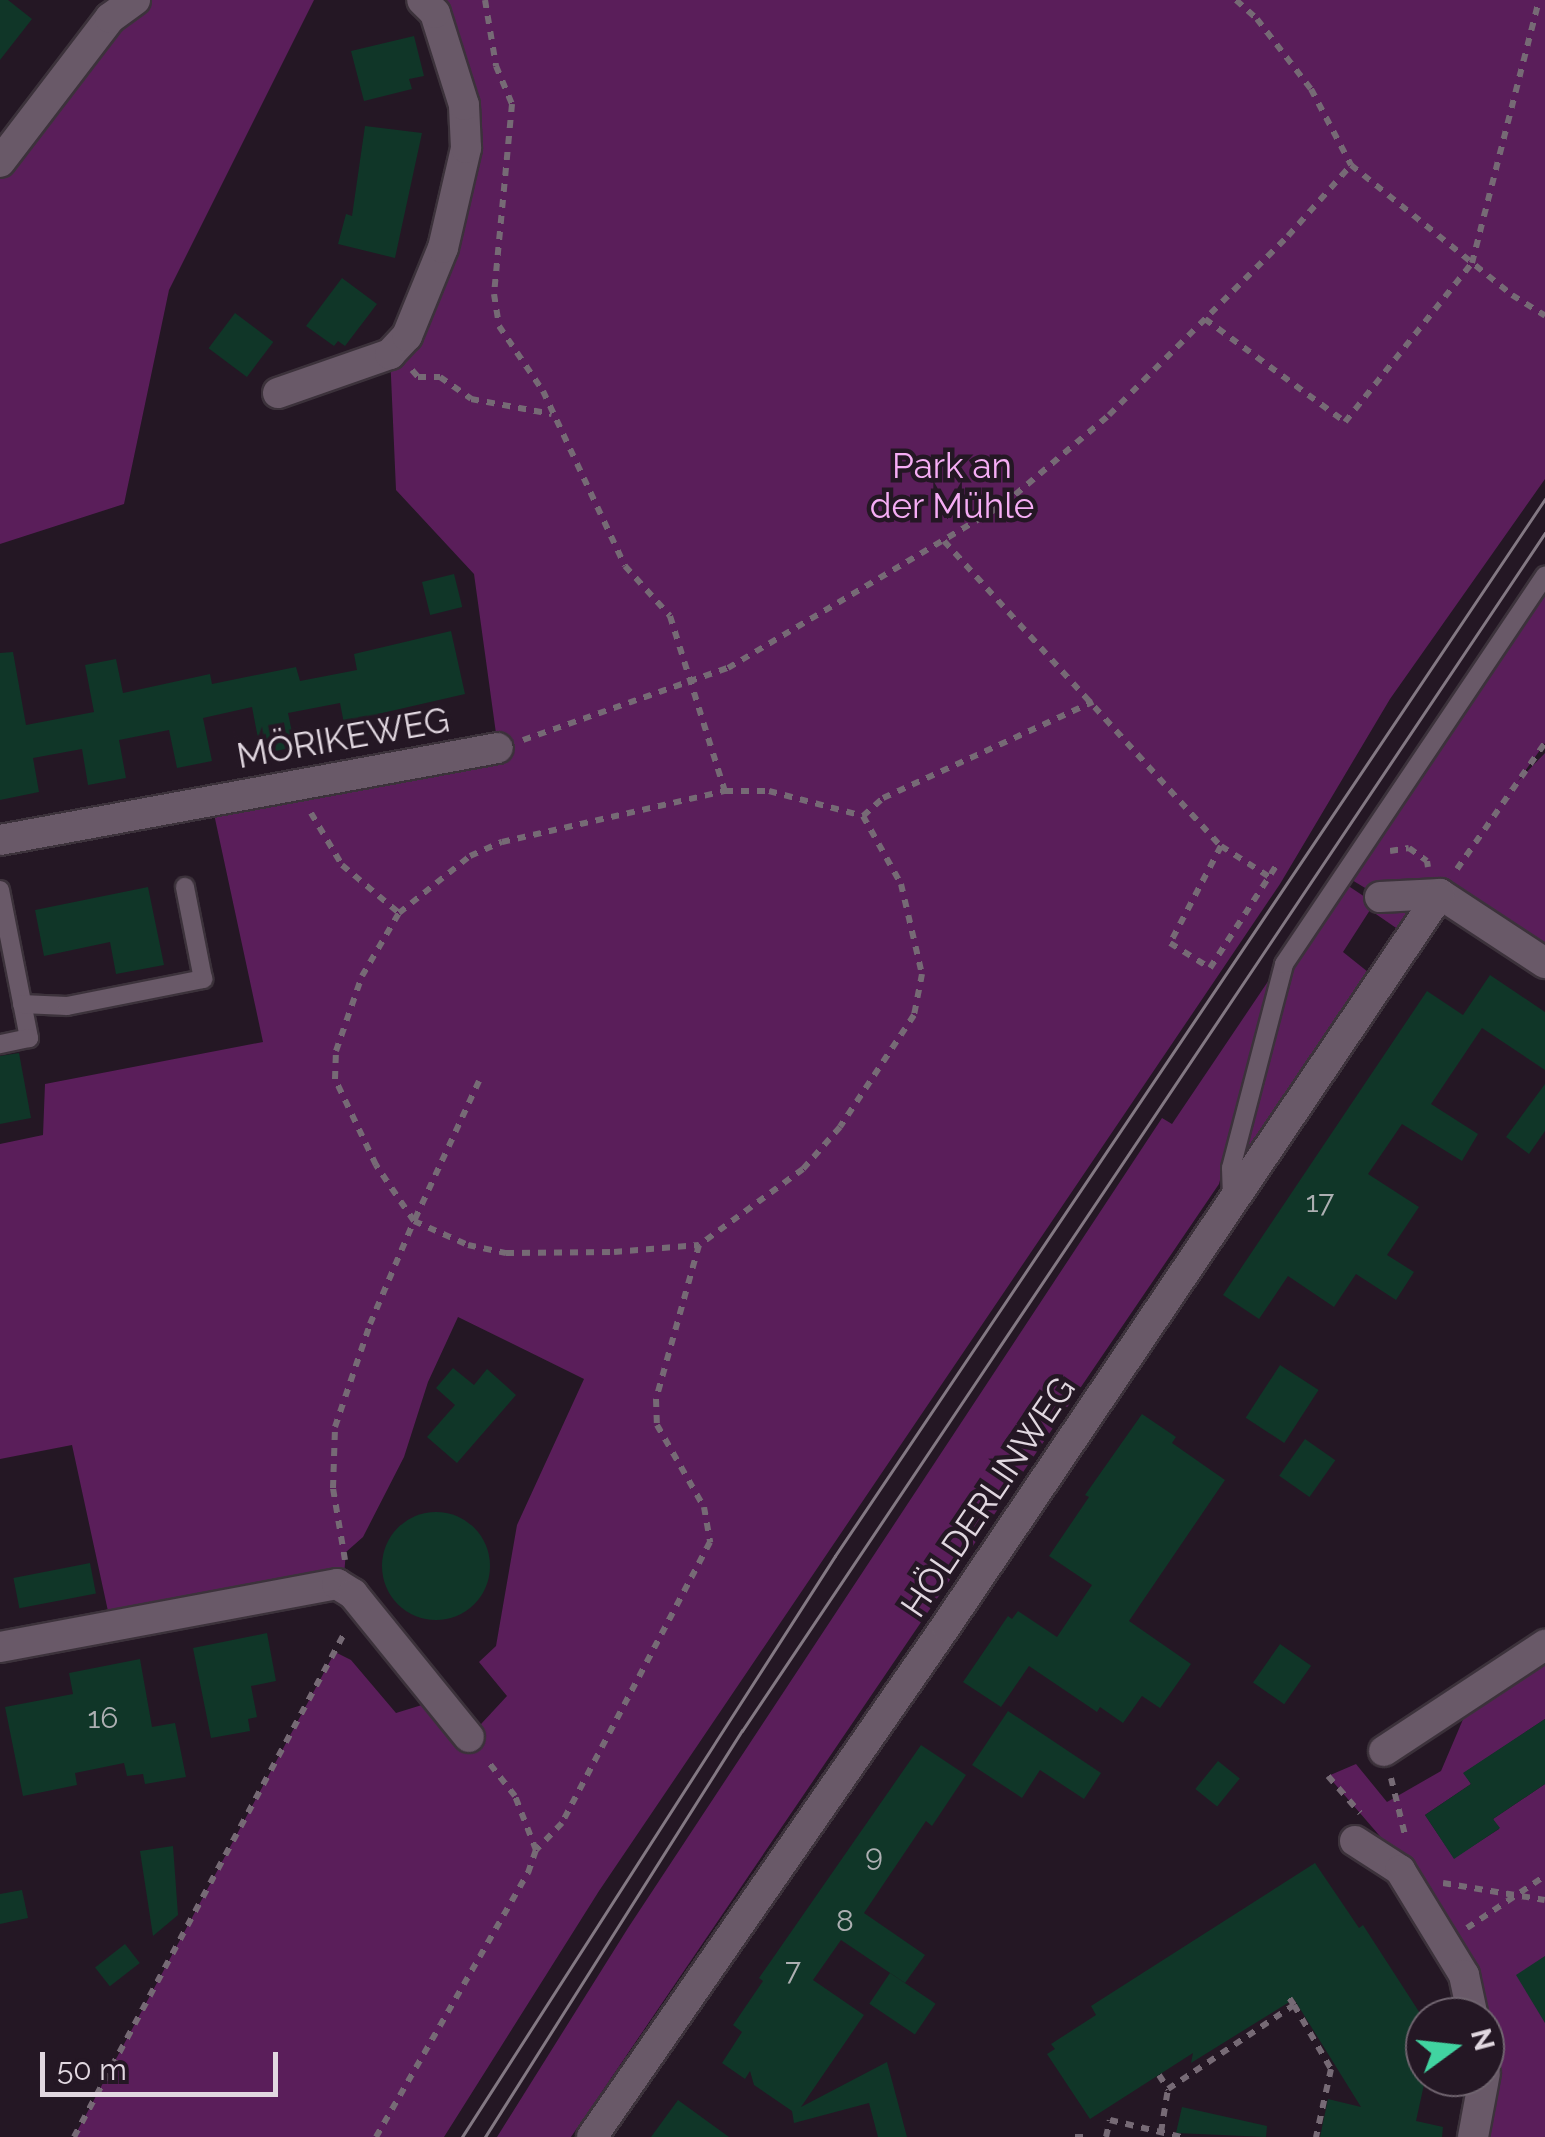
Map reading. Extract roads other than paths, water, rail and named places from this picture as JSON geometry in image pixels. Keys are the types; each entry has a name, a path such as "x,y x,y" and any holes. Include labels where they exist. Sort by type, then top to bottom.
{"street":[{"path":"0,162 110,18 135,0"},
{"path":"278,393 390,354 407,336 443,248 466,148 464,105 434,13 422,0"},
{"name":"MÖRIKEWEG","path":"0,840 498,748"},
{"path":"1380,897 1440,894 1545,963"},
{"name":"HÖLDERLINWEG","path":"592,2137 956,1612 1232,1197 1440,894"},
{"path":"0,1647 328,1583 351,1595 470,1738"},
{"path":"1384,1751 1545,1645"},
{"path":"1356,1841 1400,1870 1464,1974 1469,1997"},
{"path":"1473,2137 1481,2097"}],"lane":[{"path":"1232,1197 1231,1168 1284,964 1545,576"},
{"path":"22,1004 67,1006 203,979 185,887"},
{"path":"0,890 28,1038 0,1044"}],"tram line":[{"path":"462,2137 835,1556 1545,499"},
{"path":"485,2137 742,1731 1545,533"}],"park label":[{"name":"Park an der Mühle","path":"952,486"}]}
